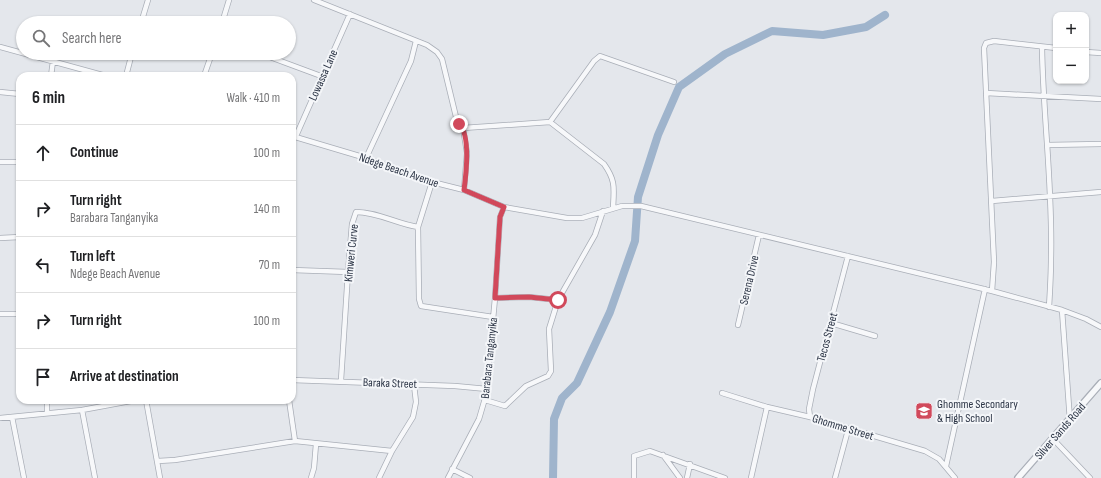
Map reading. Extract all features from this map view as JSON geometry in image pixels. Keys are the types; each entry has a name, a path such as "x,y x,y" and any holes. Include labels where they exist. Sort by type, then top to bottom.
{"street":[{"path":"143,16 148,0"},
{"path":"224,16 229,0"},
{"path":"314,0 431,47 442,59 457,121 463,128 467,153 464,190"},
{"name":"Lowassa Lane","path":"296,132 350,14"},
{"path":"366,158 409,66 416,41"},
{"path":"992,291 994,262 992,201 983,53 986,43 994,41 1053,48"},
{"path":"0,47 16,52"},
{"path":"1042,47 1043,96 1047,145 1052,257 1049,307"},
{"path":"1089,52 1101,53"},
{"path":"550,122 594,61 600,56 674,82"},
{"path":"46,60 91,72"},
{"path":"127,72 130,60"},
{"path":"205,72 210,60"},
{"path":"278,60 321,76"},
{"path":"52,72 53,62"},
{"path":"0,92 16,94"},
{"path":"986,93 1101,99"},
{"path":"463,128 550,122 604,164 610,172 614,185 612,208"},
{"name":"Ndege Beach Avenue","path":"296,137 366,158 432,182 464,190 504,207 567,218 582,218 612,208 622,206 641,206 985,289 1062,310 1086,318 1101,327"},
{"path":"1047,145 1101,144"},
{"path":"0,162 16,162"},
{"path":"432,182 418,227 419,299 421,306 493,317"},
{"path":"992,201 1049,198 1101,192"},
{"name":"Barabara Tanganyika","path":"448,478 479,419 485,400 495,298 500,217 504,207"},
{"path":"485,400 505,406 526,386 548,376 551,370 549,329 558,300 595,235 603,211"},
{"name":"Kimweri Curve","path":"341,380 352,224 356,212 367,212 403,224 418,227"},
{"name":"Serena Drive","path":"738,325 759,235"},
{"path":"0,238 16,237"},
{"name":"Tecos Street","path":"810,417 809,409 813,389 848,256"},
{"path":"296,270 348,272"},
{"path":"946,466 985,289"},
{"path":"495,298 529,297 558,300"},
{"path":"1062,310 1070,421"},
{"path":"0,314 16,314"},
{"path":"831,323 875,336"},
{"name":"Baraka Street","path":"296,380 341,380 487,389"},
{"name":"Silver Sands Road","path":"1018,478 1070,421 1101,383"},
{"path":"379,478 392,450 415,410 416,402 414,385"},
{"name":"Ghomme Street","path":"722,393 925,451 939,459 955,478"},
{"path":"47,404 47,413"},
{"path":"0,418 82,410 108,404"},
{"path":"147,404 160,478"},
{"path":"289,404 295,441"},
{"path":"751,478 767,407"},
{"path":"82,410 95,478"},
{"path":"12,417 24,478"},
{"path":"835,478 848,430"},
{"path":"1053,439 1090,478"},
{"path":"158,461 175,460 295,441 392,450"},
{"path":"311,478 314,468 316,444"},
{"path":"634,478 634,457 650,451 690,464 725,478"},
{"path":"663,455 680,478"},
{"path":"687,478 690,464"},
{"path":"452,470 470,478"}],"waterway":[{"path":"553,478 554,419 562,398 577,383 610,312 635,241 638,197 658,135 679,87 725,54 772,31 823,35 866,27 885,15"}],"place":[{"name":"Ghomme Secondary & High School","path":"924,411"}],"route":[{"path":"459,124 463,128 467,153 467,169 464,190 504,207 500,217 495,298 529,297 558,300"}]}
